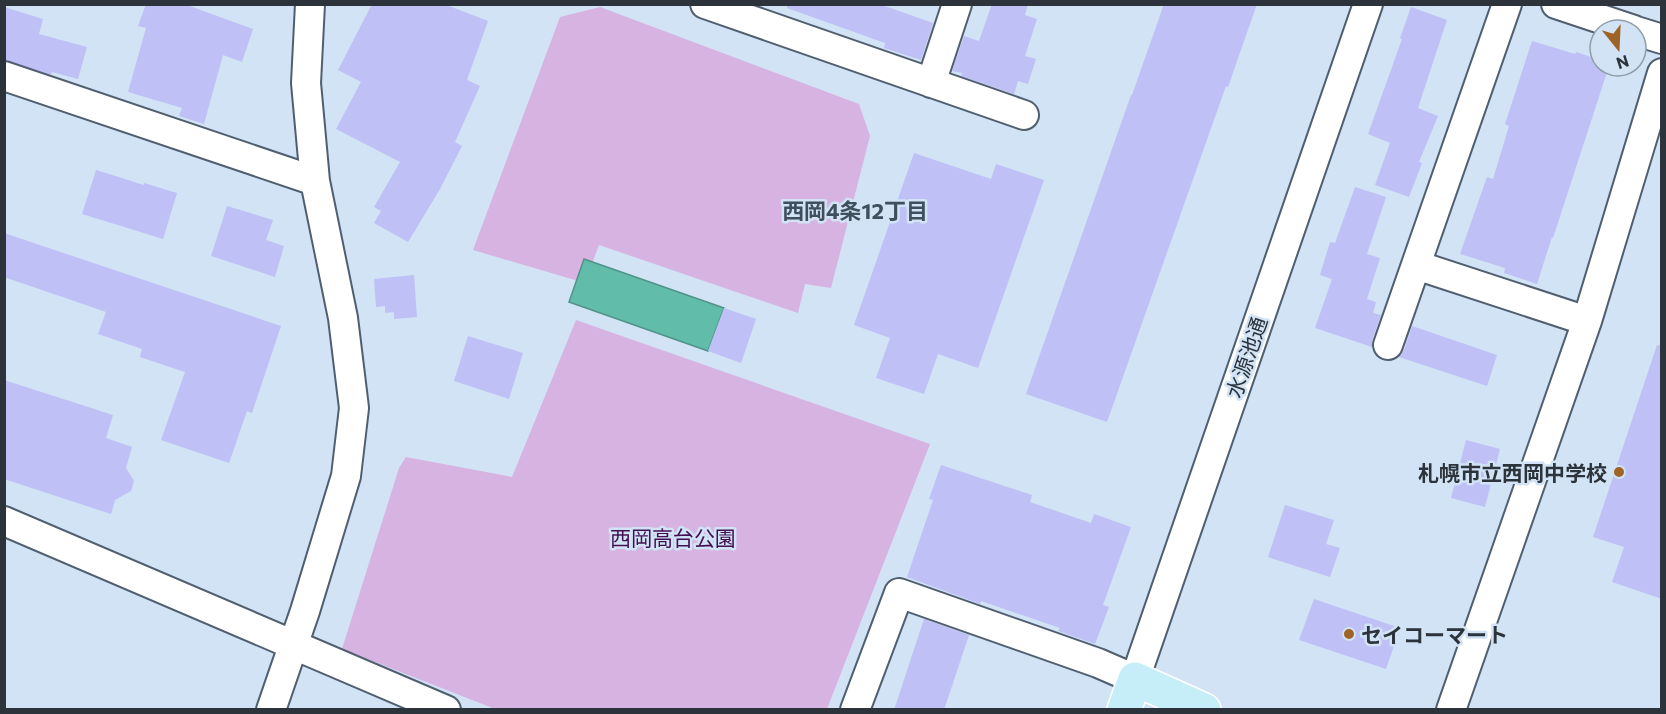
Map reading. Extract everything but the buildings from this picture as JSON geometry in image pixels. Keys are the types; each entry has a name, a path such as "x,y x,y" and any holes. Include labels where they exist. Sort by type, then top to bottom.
{"main road":[{"name":"水源池通","path":"1124,710 1135,679"},
{"path":"1135,679 1204,710"}],"street":[{"path":"271,710 305,611 346,476 354,408 343,318 315,181 306,83 310,4"},
{"path":"705,4 1024,115"},
{"path":"931,83 957,4"},
{"name":"水源池通","path":"1135,679 1368,4"},
{"path":"1388,345 1507,4"},
{"path":"1556,4 1599,18"},
{"path":"1451,710 1587,321 1662,73"},
{"path":"4,76 315,181"},
{"path":"1416,265 1587,321"},
{"path":"4,521 446,710"},
{"path":"855,710 899,594 1098,663 1135,679"}],"green space":[{"path":"600,7 859,104 870,136 831,288 805,284 798,313 599,245 585,283 473,250 560,17"},
{"name":"西岡高台公園","path":"576,320 930,444 827,709 495,709 342,649 399,468 406,457 512,477"}],"shaded area":[{"path":"584,259 724,308 708,351 569,302"}],"place":[{"name":"札幌市立西岡中学校","path":"1619,472"},
{"name":"セイコーマート","path":"1349,634"}],"district":[{"name":"西岡4条12丁目","path":"855,210"}]}
